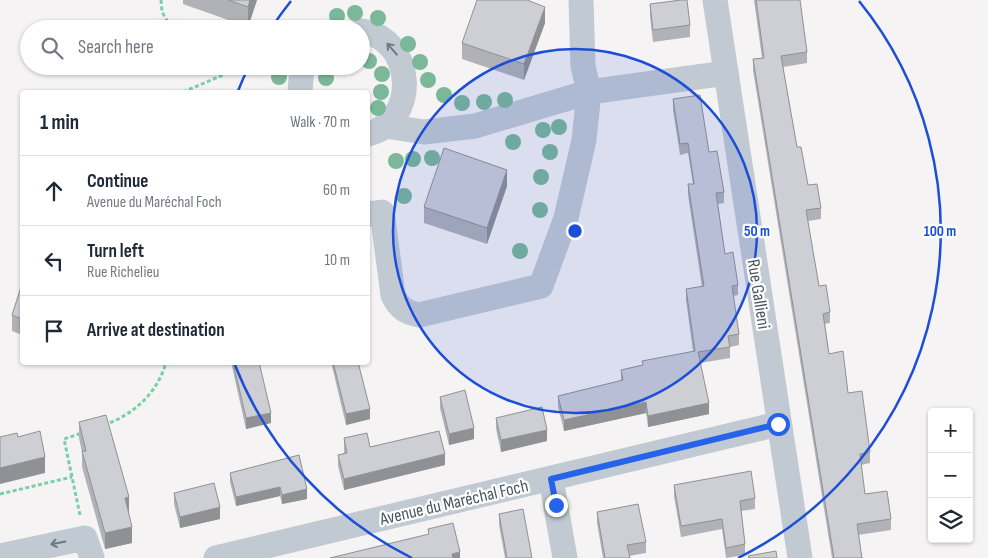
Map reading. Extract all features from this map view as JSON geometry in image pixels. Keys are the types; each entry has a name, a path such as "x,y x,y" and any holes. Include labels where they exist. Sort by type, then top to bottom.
{"street":[{"path":"370,214 382,212 393,295 398,306 407,312 419,315 541,286 566,218 584,140 589,92 583,66 581,0"},
{"name":"Rue Gallieni","path":"716,0 778,424 800,558"},
{"path":"370,34 380,37 395,51 403,66 406,82 404,99 397,114 376,130"},
{"path":"376,130 424,132 475,126 589,92 726,73"},
{"path":"300,90 301,75"},
{"name":"Avenue du Maréchal Foch","path":"216,558 778,424"},
{"path":"551,479 565,558"},
{"path":"0,556 88,548"}],"path":[{"path":"161,0 162,12 167,20"},
{"path":"187,90 221,75"},
{"path":"96,428 112,422 146,399 158,382 165,365"},
{"path":"88,430 64,439 88,548"},
{"path":"0,494 72,477"}],"building":[{"path":"228,0 250,0 248,7"},
{"path":"477,0 527,0 545,7 524,64 462,43"},
{"path":"687,0 690,25 653,30 650,4"},
{"path":"756,0 800,0 807,52 781,56 797,147 801,147 808,185 817,184 821,208 806,210 819,286 826,285 830,312 823,314 829,354 843,351 848,393 862,391 870,452 860,454 865,494 887,491 891,519 857,524 862,558 834,558 753,59 764,58"},
{"path":"700,95 709,152 717,151 724,192 716,193 725,254 733,252 738,285 732,286 739,334 728,336 730,347 698,352 709,403 648,416 646,402 564,420 558,396 623,380 621,370 643,365 642,361 695,351 686,289 704,286 688,184 694,184 688,143 680,144 673,99"},
{"path":"444,148 507,170 487,228 424,207"},
{"path":"20,290 20,318 12,315"},
{"path":"234,365 260,365 271,413 246,418"},
{"path":"334,365 359,365 370,409 346,414"},
{"path":"465,390 474,428 449,434 440,397"},
{"path":"542,407 547,430 501,440 496,418"},
{"path":"106,415 129,497 125,498 132,527 105,533 82,451 86,451 79,422"},
{"path":"40,431 45,457 0,468 0,437 17,433 18,437"},
{"path":"439,431 445,454 344,479 338,455 347,453 344,438 367,433 370,447"},
{"path":"299,455 307,489 282,495 280,487 236,497 230,473"},
{"path":"751,471 755,498 740,501 745,544 726,548 722,519 681,526 674,485"},
{"path":"214,483 220,507 180,517 174,493"},
{"path":"638,504 646,542 627,545 630,558 605,558 597,512"},
{"path":"523,509 532,558 507,558 499,514"},
{"path":"453,523 460,552 452,554 453,558 330,558 429,534 428,529"},
{"path":"776,551 777,558 749,558 748,556"}],"route":[{"path":"556,505 551,479 778,424"}]}
